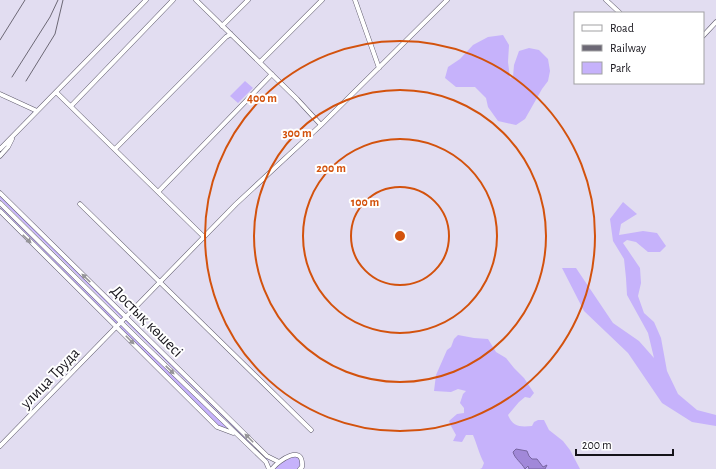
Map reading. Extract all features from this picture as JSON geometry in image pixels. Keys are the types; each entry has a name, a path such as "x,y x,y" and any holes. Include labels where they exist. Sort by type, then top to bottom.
{"street":[{"path":"0,149 14,132 56,92 146,0"},
{"path":"71,106 173,0"},
{"path":"196,0 260,62 321,125"},
{"path":"222,26 248,0"},
{"path":"260,62 322,0"},
{"path":"356,0 379,68"},
{"name":"улица Труда","path":"0,446 204,237 321,125 446,0"},
{"path":"606,0 619,12"},
{"path":"704,35 716,22"},
{"path":"115,149 226,37 231,34"},
{"path":"158,192 272,74"},
{"path":"56,92 204,237"},
{"path":"0,94 37,111"},
{"path":"0,156 8,147 14,132"},
{"name":"Достық көшесі","path":"0,193 267,456 279,462"},
{"name":"Достық көшесі","path":"0,203 142,343 266,462 271,469"},
{"path":"80,204 311,430"},
{"path":"0,211 218,427 237,435"},
{"path":"271,469 289,456 295,455 301,459 302,467 300,469"}],"green space":[{"path":"503,35 509,45 508,62 510,78 513,77 514,65 519,51 529,48 539,50 548,59 550,71 548,81 525,119 516,125 498,121 488,107 486,98 475,87 456,87 445,78 448,67 460,59 473,45 488,37"},
{"path":"245,81 253,88 238,103 230,96"},
{"path":"0,195 269,459 267,460 0,199"},
{"path":"623,202 637,214 621,224 619,235 643,231 657,233 666,246 660,252 648,252 636,242 627,240 623,243 640,268 641,283 638,296 644,313 654,322 661,338 667,371 678,394 697,410 716,415 716,426 692,422 662,403 628,353 584,311 562,268 576,268 613,323 639,341 654,358 648,333 627,295 624,259 613,241 610,219"},
{"path":"0,205 229,429 218,426 2,212"},
{"path":"458,335 488,339 496,352 506,358 524,378 534,393 530,398 525,397 519,402 508,415 512,422 517,425 532,426 534,422 538,420 544,420 549,430 563,441 570,450 580,469 480,469 484,463 473,435 466,435 462,442 453,441 456,435 449,421 457,414 464,413 464,408 460,403 463,394 466,391 458,389 451,392 434,391 436,375 447,350 451,347 454,339"},
{"path":"292,457 297,457 300,460 300,467 298,469 274,469 277,465"}],"shaded area":[{"path":"516,449 527,451 532,459 537,459 543,467 547,465 545,469 529,469 528,466 525,469 513,452"}],"railway":[{"path":"0,40 25,0"},
{"path":"12,77 50,17 58,0"},
{"path":"26,81 55,34 63,0"}]}
